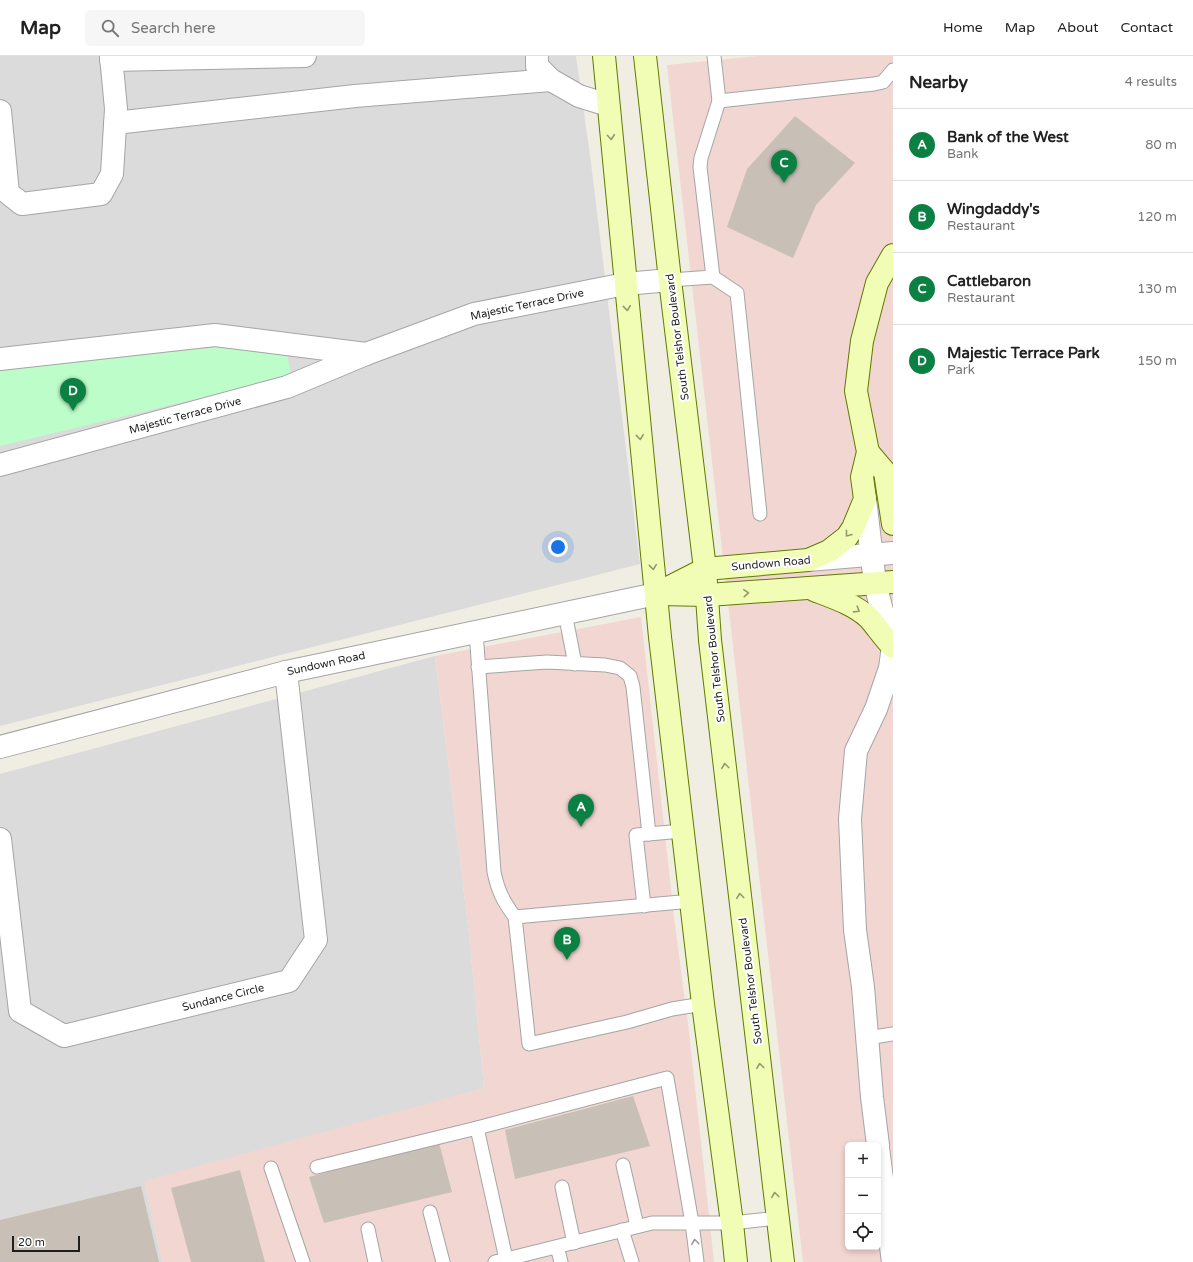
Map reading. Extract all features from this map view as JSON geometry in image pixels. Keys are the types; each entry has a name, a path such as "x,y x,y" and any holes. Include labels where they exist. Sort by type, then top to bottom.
{"main road":[{"path":"604,56 661,645 703,1004 736,1262"},
{"name":"South Telshor Boulevard","path":"645,56 670,280 705,568 710,640 783,1262"},
{"path":"808,560 829,551 847,537 858,518 865,499 862,477 868,452 856,391 862,340 877,283 893,255"},
{"path":"868,452 885,472 893,524"},
{"name":"Sundown Road","path":"656,594 705,568 808,560"},
{"name":"Sundown Road","path":"656,594 708,595 884,583"},
{"path":"809,588 832,596 858,610 868,618 893,646"}],"street":[{"path":"0,111 8,193 22,204 101,194 112,174 116,109 111,58 305,56"},
{"path":"537,56 537,66 551,80 579,96 608,105"},
{"path":"115,123 355,96 551,80"},
{"name":"Majestic Terrace Drive","path":"0,465 287,387 366,354 474,314 625,284 670,280"},
{"name":"Majestic Terrace Drive","path":"0,359 215,335 366,354"},
{"path":"865,499 872,555 884,583 881,607 893,646 890,668 876,709 856,751 850,819 855,930 864,987 872,1097 878,1142"},
{"name":"Sundown Road","path":"808,560 893,553"},
{"name":"Sundown Road","path":"0,747 286,672 656,594"},
{"name":"Sundance Circle","path":"0,839 20,1011 64,1036 289,981 316,940 286,672"},
{"path":"881,1169 893,1262"}],"lane":[{"path":"713,277 700,167 701,158 719,101 714,56"},
{"path":"719,101 874,84 883,82 893,70"},
{"path":"670,280 713,277 736,293 760,514"},
{"path":"565,613 576,664"},
{"path":"476,632 494,872 498,888 505,904 515,917 530,1044 619,1024 672,1009 703,1004"},
{"path":"478,667 547,662 605,665 620,668 630,676 633,687 649,834"},
{"path":"644,906 636,835 683,831"},
{"path":"515,917 692,901"},
{"path":"867,1038 893,1034"},
{"path":"317,1168 667,1078 692,1223 697,1262"},
{"path":"477,1128 501,1261 652,1223 732,1223 778,1218"},
{"path":"623,1165 637,1226"},
{"path":"271,1168 303,1262"},
{"path":"562,1187 574,1243"},
{"path":"430,1212 443,1262"},
{"path":"368,1229 375,1262"},
{"path":"622,1230 632,1262"},
{"path":"557,1247 560,1262"}],"shaded area":[{"path":"0,56 576,56 590,155 640,564 0,726"},
{"path":"758,56 893,56 893,1262 803,1262 667,65"},
{"path":"641,617 714,1262 162,1262 144,1181 484,1088 469,934 435,656"},
{"path":"435,656 469,934 484,1088 145,1185 162,1262 0,1262 0,774"}],"green space":[{"path":"234,346 287,354 291,376 0,446 0,368"}],"building":[{"path":"795,116 855,163 816,205 793,258 727,227 747,169"},
{"path":"633,1096 650,1146 515,1179 505,1130"},
{"path":"439,1143 452,1192 324,1223 309,1177"},
{"path":"240,1170 265,1262 191,1262 171,1188"},
{"path":"141,1186 159,1262 0,1262 0,1220"}],"place":[{"name":"Cattlebaron","path":"784,183"},
{"name":"Majestic Terrace Park","path":"73,411"},
{"name":"Bank of the West","path":"581,827"},
{"name":"Wingdaddy's","path":"567,960"}]}
